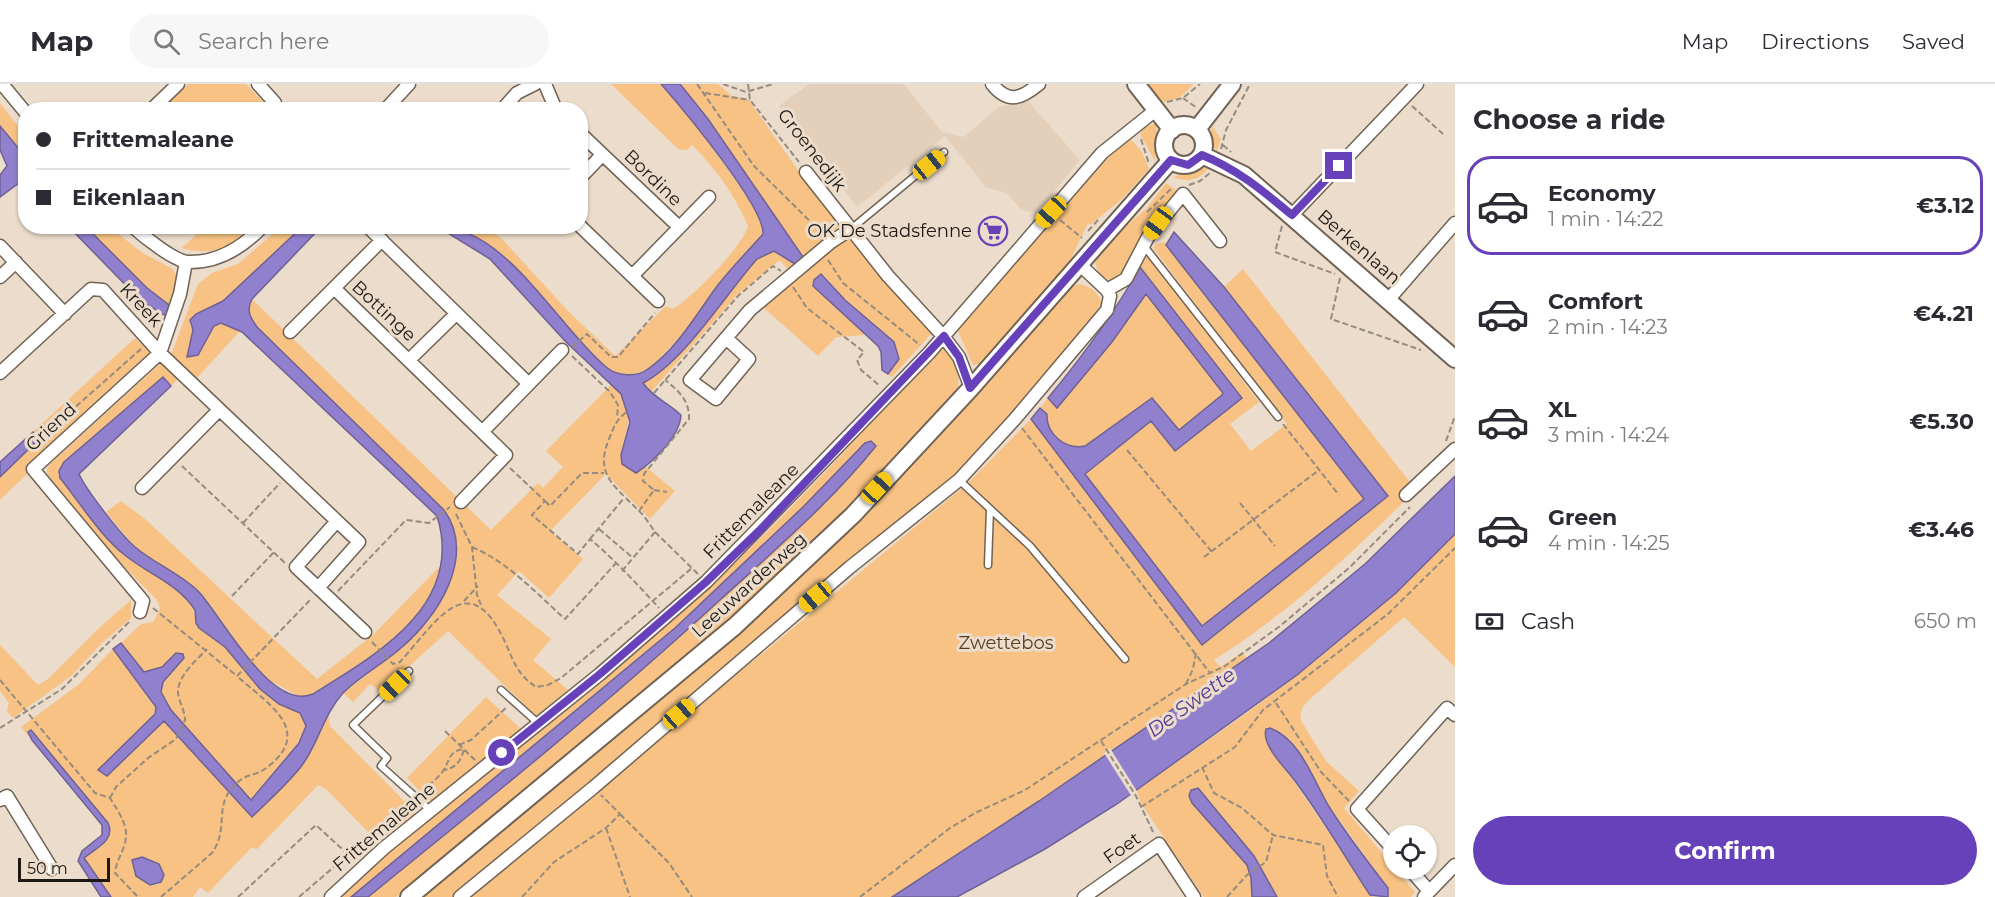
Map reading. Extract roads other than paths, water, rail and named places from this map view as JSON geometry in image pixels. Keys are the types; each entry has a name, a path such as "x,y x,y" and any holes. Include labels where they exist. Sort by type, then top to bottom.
{"main road":[{"path":"1136,84 1172,130"},
{"path":"1197,129 1232,84"},
{"path":"1185,125 1197,129 1203,138 1209,158 1188,165 1171,160 1164,145 1172,130 1185,125"},
{"name":"Berkenlaan","path":"1209,158 1244,175 1292,215 1344,270 1389,299 1450,354"},
{"name":"Leeuwarderweg","path":"409,897 735,626 853,515 970,388 1171,160"}],"street":[{"path":"2,84 18,103"},
{"path":"159,102 178,84"},
{"path":"258,84 274,102"},
{"path":"393,102 409,84"},
{"path":"509,102 517,93 535,84"},
{"path":"545,84 553,102"},
{"path":"992,84 1000,94 1010,98 1028,94 1039,84"},
{"path":"1292,215 1417,84"},
{"name":"Frittemaleane","path":"331,897 384,848 538,724 706,582 929,353 1102,153 1157,109"},
{"name":"Bordine","path":"588,141 679,227"},
{"name":"Bordine","path":"588,170 602,155"},
{"name":"Groenedijk","path":"806,172 888,276 944,336 959,357 970,388"},
{"path":"1107,290 1126,279 1158,223 1183,194 1220,241"},
{"name":"Bordine","path":"632,276 710,197"},
{"path":"1389,299 1455,223"},
{"path":"726,338 749,359 716,399 690,380 726,338 750,310 826,245 851,229"},
{"path":"141,234 186,262 227,255 248,242 256,234"},
{"path":"376,234 455,315 529,384"},
{"path":"588,234 658,301"},
{"name":"Bottinge","path":"290,332 382,240"},
{"path":"0,246 65,314"},
{"path":"0,277 16,262"},
{"name":"Griend","path":"142,607 33,469 160,353 180,294 186,262"},
{"path":"460,897 594,787 849,568 959,480 1015,419 1107,310 1110,296 1107,290 1078,263"},
{"name":"Bottinge","path":"334,288 410,359 506,455 456,504"},
{"name":"Kreek","path":"0,373 92,290 103,290 160,353 359,542 318,588"},
{"name":"Bottinge","path":"410,359 455,315"},
{"path":"482,432 566,350"},
{"path":"142,488 219,410"},
{"path":"1408,501 1455,449"},
{"path":"337,521 296,567 365,632"},
{"path":"1383,838 1357,809 1447,708 1455,716"},
{"path":"0,800 7,796 52,868"},
{"name":"Foet","path":"1084,897 1159,844 1194,897"},
{"path":"1417,879 1427,894 1455,865"}],"lane":[{"path":"851,229 944,152"},
{"path":"1144,245 1278,417"},
{"path":"959,480 1030,546 1125,659"},
{"path":"988,565 990,509"},
{"path":"409,671 353,725 387,758 381,766 430,811"},
{"path":"501,690 538,724"}],"water":[{"path":"661,84 680,84 708,119 803,257 795,264 774,251 757,259 689,344 674,360 643,383 681,415 671,440 636,473 622,464 621,455 630,422 621,394 565,341 490,259 449,234 468,234 486,243 508,260 606,367 621,374 638,374 658,361 677,341 734,265 763,234 760,221 751,203 703,135"},
{"path":"0,126 18,148 18,184 0,197 0,175 7,166 0,150"},
{"path":"1174,232 1224,287 1388,496 1202,645 1031,419 1040,408 1047,414 1053,434 1064,443 1078,447 1085,446 1152,398 1179,430 1222,395 1223,393 1146,294 1112,342 1057,408 1048,398 1097,335 1140,267 1242,398 1175,451 1151,421 1085,474 1202,626 1364,499 1166,245"},
{"path":"76,234 93,234 147,288 173,308 169,318 141,301"},
{"path":"295,234 314,234 252,299 249,307 251,317 257,327 444,510 453,528 456,547 455,566 449,585 428,620 401,648 343,693 336,701 303,764 252,817 164,721 107,776 98,770 155,714 156,707 113,649 121,643 144,672 162,667 176,653 183,654 184,658 163,682 161,692 171,710 251,800 299,743 306,726 300,713 279,704 260,689 225,647 199,628 196,623 195,610 180,593 135,563 108,539 60,478 59,471 64,462 163,377 171,386 79,474 96,501 129,541 199,592 234,640 265,676 281,689 297,696 313,694 338,679 387,644 409,624 427,601 438,576 442,548 437,516 242,332 221,323 214,326 198,355 187,357 193,330 190,320 196,314 223,301"},
{"path":"821,274 845,300 894,342 899,359 888,374 882,370 881,352 878,346 813,286 814,280"},
{"path":"33,432 36,442 0,477 0,462"},
{"path":"871,441 876,446 859,467 802,526 635,676 503,788 368,897 351,897 675,628 803,507 865,443"},
{"name":"De Swette","path":"1455,476 1455,534 1396,593 1297,675 1117,804 1045,849 957,897 892,897 1039,801 1269,643 1365,564"},
{"path":"1270,728 1280,733 1298,750 1335,816 1388,888 1388,897 1370,895 1315,809 1275,756 1265,736 1266,729"},
{"path":"31,730 108,823 110,829 107,839 84,858 111,897 101,897 78,861 82,851 102,835 102,825 32,740 28,732"},
{"path":"1198,788 1254,856 1277,897 1252,897 1251,878 1247,865 1192,803 1189,796 1191,790"},
{"path":"142,857 159,864 164,875 161,882 150,885 136,876 132,860"}],"place":[{"name":"OK De Stadsfenne","path":"993,231"}],"park label":[{"name":"Zwettebos","path":"1006,643"}]}
